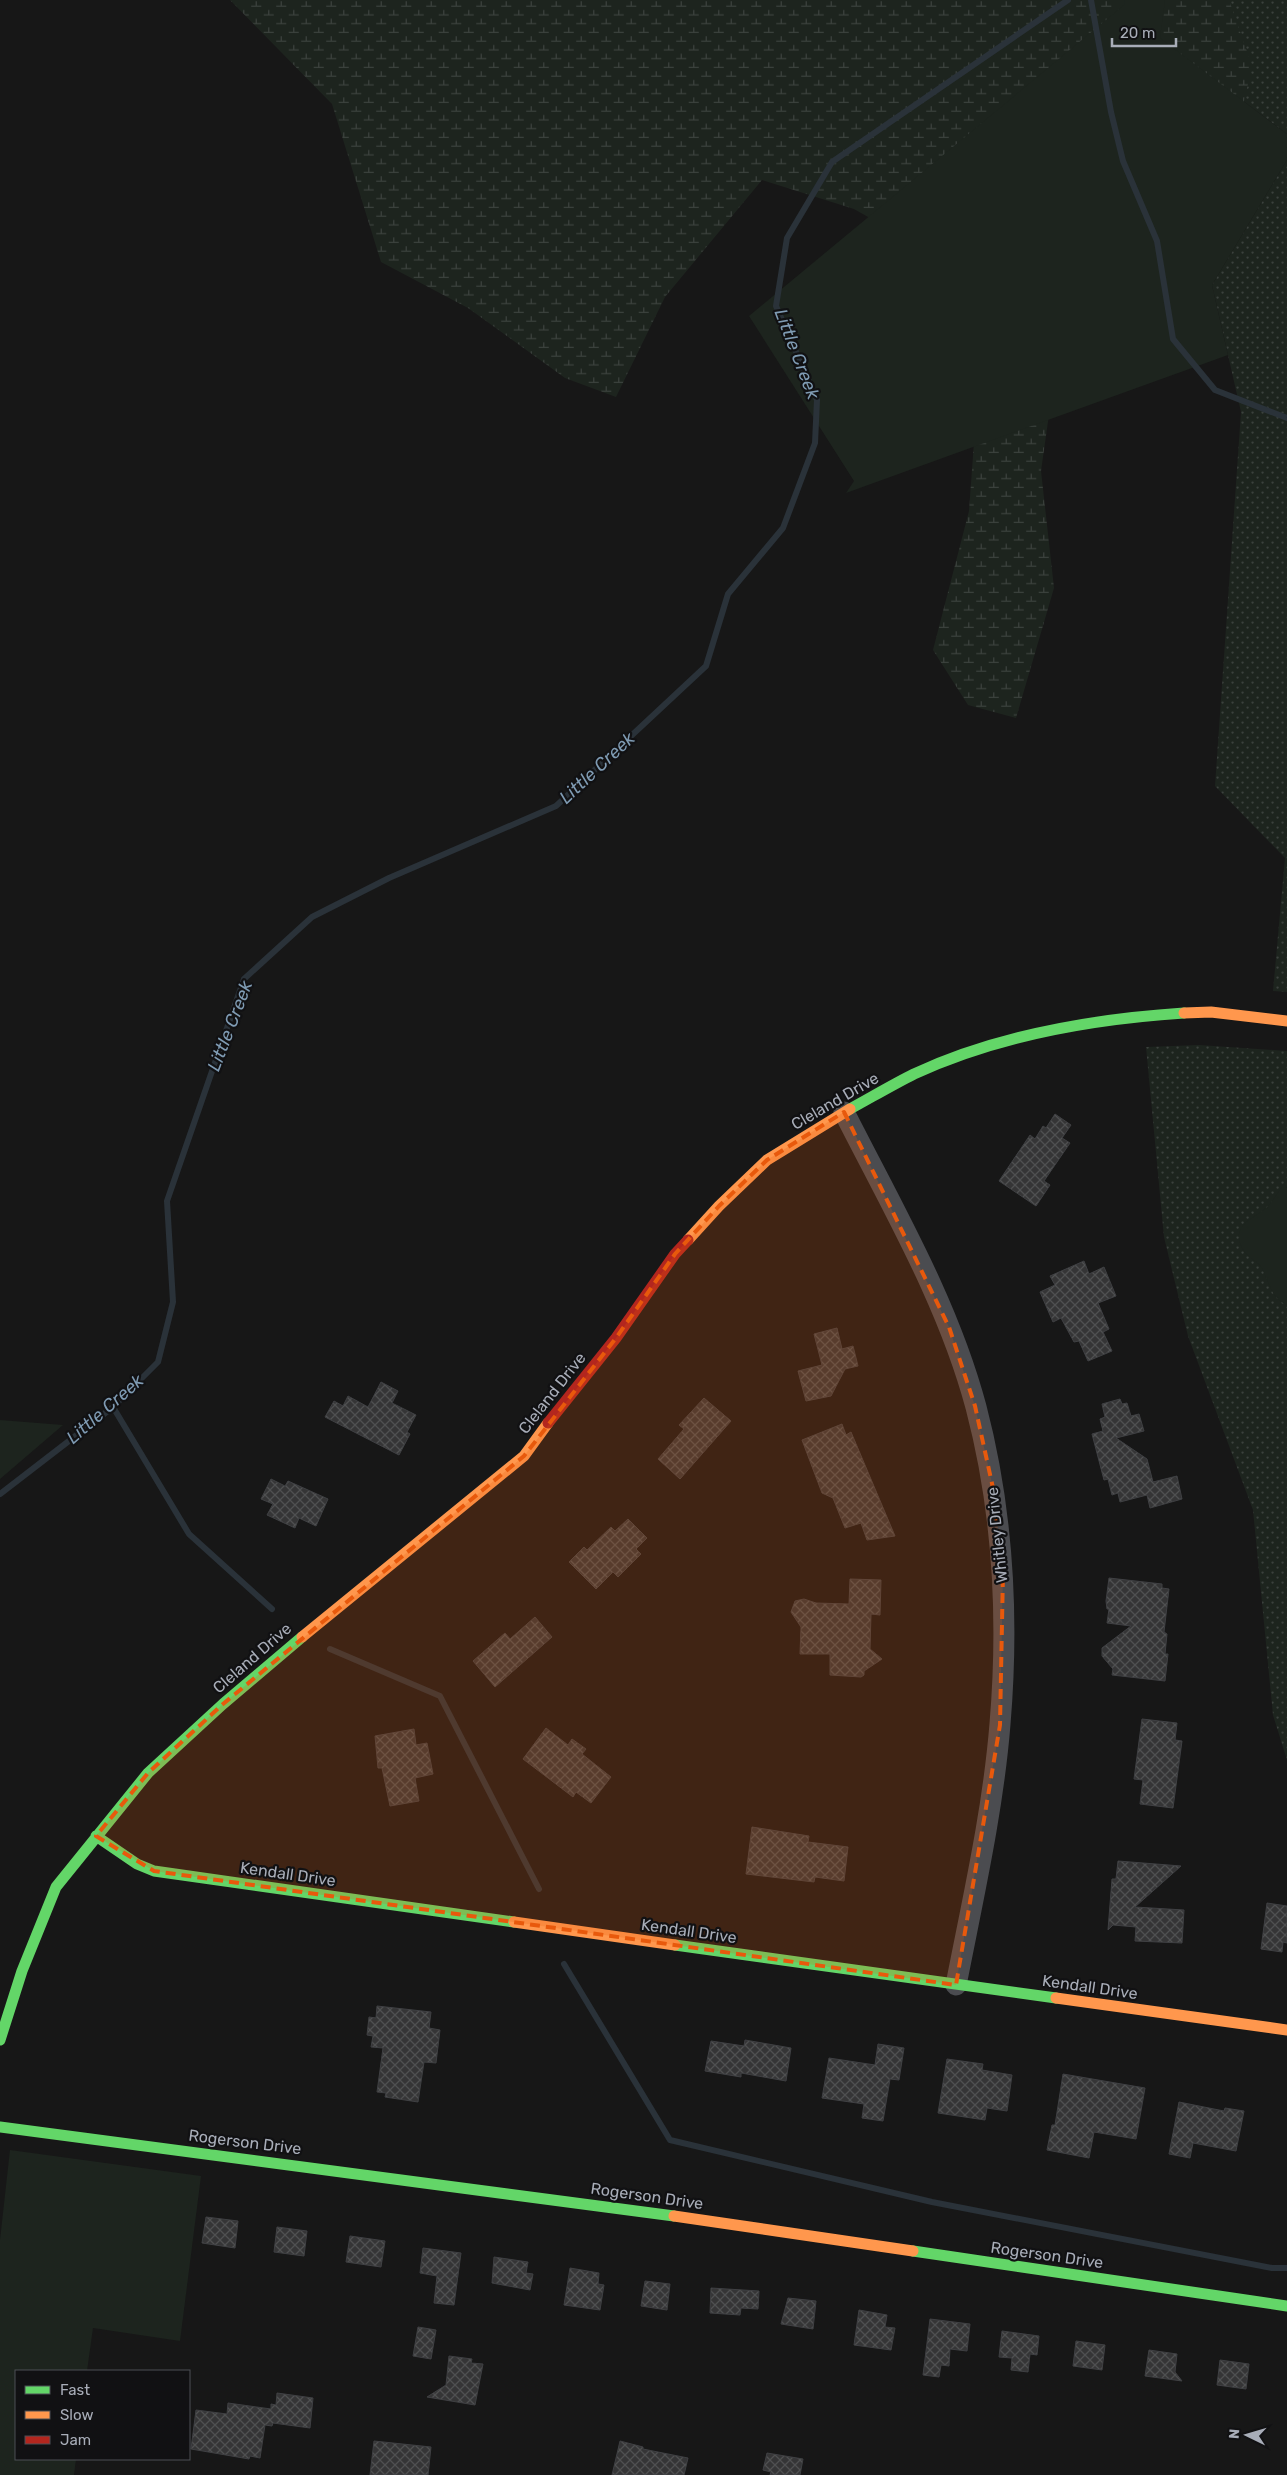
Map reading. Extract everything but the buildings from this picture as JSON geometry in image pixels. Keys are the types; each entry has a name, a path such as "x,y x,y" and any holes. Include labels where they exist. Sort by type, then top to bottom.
{"street":[{"name":"Cleland Drive","path":"0,2040 22,1971 56,1888 148,1773 224,1704 308,1632 524,1456 567,1398 616,1338 675,1254 719,1206 767,1160 844,1112 915,1074 980,1049 1046,1030 1139,1016 1211,1012 1287,1021"},
{"name":"Whitley Drive","path":"844,1112 922,1266 949,1326 976,1406 993,1488 1004,1572 1004,1654 1000,1725 991,1793 956,1984"},
{"name":"Kendall Drive","path":"96,1836 137,1864 154,1871 1287,2030"},
{"name":"Rogerson Drive","path":"0,2127 606,2206 1287,2306"}],"highlighted area":[{"path":"844,1112 949,1327 975,1406 993,1488 1003,1572 1000,1725 956,1985 154,1871 96,1836 148,1773 223,1704 524,1456 616,1338 675,1254 719,1206 767,1160"}],"green space":[{"path":"230,0 1229,0 1252,66 1231,159 1063,315 1041,471 1054,588 1016,718 968,705 933,650 969,511 977,401 918,245 854,209 762,180 665,297 616,397 565,378 468,308 381,262 332,104"},
{"path":"1125,0 1165,0 1160,38 1287,134 1287,160 1212,285 1228,355 846,493 854,481 749,316 1124,5"},
{"path":"1165,0 1287,0 1287,134 1160,38"},
{"path":"1287,160 1287,992 1273,991 1285,858 1215,786 1241,412 1212,285"},
{"path":"1199,1045 1287,1051 1287,1760 1273,1715 1253,1510 1188,1336 1164,1237 1146,1047"},
{"path":"1287,1181 1287,1305 1277,1298 1261,1267 1242,1248 1239,1233 1246,1223 1268,1206"},
{"path":"0,1420 63,1425 0,1479"},
{"path":"10,2150 201,2176 180,2341 93,2328 87,2370 15,2370 15,2460 76,2460 74,2475 0,2475 0,2240"}],"waterway":[{"name":"Little Creek","path":"0,1494 113,1407 158,1362 173,1302 167,1201 244,979 312,917 389,878 556,806 706,666 728,594 783,528 815,443 817,400 776,306 787,238 832,162 1068,0"},
{"path":"1091,0 1111,112 1123,161 1157,241 1173,339 1215,390 1287,418"},
{"path":"113,1407 189,1534 272,1609"},
{"path":"330,1649 440,1696 539,1889"},
{"path":"564,1964 670,2140 932,2202 1272,2268 1287,2268"}],"traffic: fast":[{"path":"850,1109 914,1074 946,1060 1012,1039 1080,1025 1184,1013"},
{"path":"0,2040 22,1971 56,1887 148,1773 223,1704 302,1637"},
{"path":"96,1836 137,1864 154,1871 514,1922"},
{"path":"675,1945 1056,1998"},
{"path":"0,2127 674,2216"},
{"path":"913,2251 1287,2306"}],"traffic: slow":[{"path":"1184,1013 1211,1012 1287,1021"},
{"path":"688,1240 719,1206 767,1160 850,1109"},
{"path":"302,1637 524,1456 548,1423"},
{"path":"514,1922 675,1945"},
{"path":"1056,1998 1287,2030"},
{"path":"674,2216 913,2251"}],"traffic: jam":[{"path":"548,1423 616,1338 675,1254 688,1240"}]}
